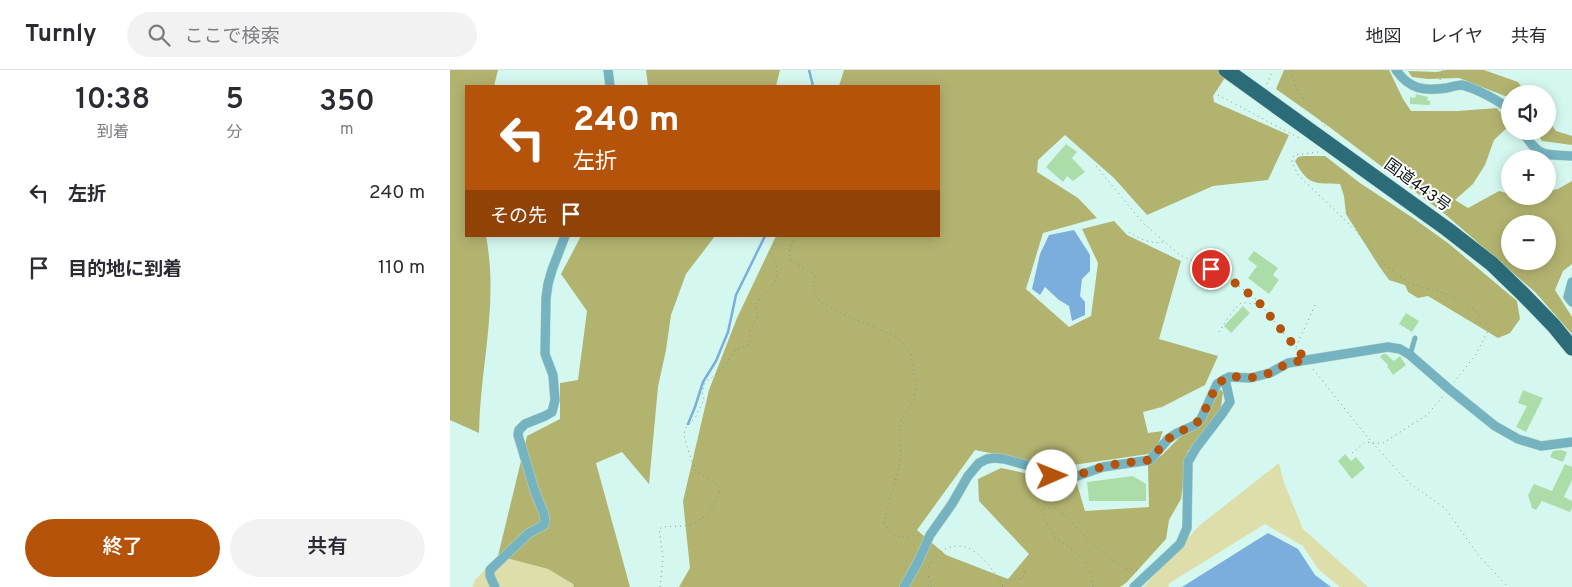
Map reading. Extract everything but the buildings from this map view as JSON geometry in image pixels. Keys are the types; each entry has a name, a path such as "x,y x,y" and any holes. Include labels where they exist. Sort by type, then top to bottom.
{"highway":[{"name":"国道443号","path":"1226,70 1447,228 1492,264 1554,326 1572,348"}],"street":[{"path":"608,70 610,85"},
{"path":"1396,70 1412,86 1428,90 1461,85 1489,96 1501,104"},
{"path":"1528,140 1542,154 1572,156"},
{"path":"495,587 490,576 490,570 529,533 544,525 545,521 518,435 519,430 525,424 552,412 556,400 553,375 545,354 546,298 552,270 565,237"},
{"path":"1572,282 1568,297 1572,302"},
{"path":"904,587 930,535 952,504 972,469 979,463 994,458 1004,459 1037,468 1052,476 1062,478 1077,476 1103,467 1150,460 1168,439 1194,425 1201,419 1217,384 1229,376 1250,378 1270,373 1288,363 1388,348 1400,348 1410,354 1448,389 1495,426 1518,439 1541,446 1572,442"},
{"path":"1134,587 1180,544 1187,528 1188,462 1230,402 1225,379"}],"lane":[{"path":"1410,354 1415,338"}],"path":[{"path":"1263,96 1272,70"},
{"path":"1292,70 1292,79 1298,92 1331,134 1332,146 1320,152 1295,155 1292,158 1292,162 1298,175 1398,275 1409,283 1450,295 1476,311 1489,329 1475,356 1427,415 1383,443 1365,442 1352,453"},
{"path":"1218,94 1304,141"},
{"path":"1096,166 1143,223 1180,256 1226,276 1259,302 1373,443 1409,483 1445,508 1479,556 1508,587"},
{"path":"1128,232 1153,244 1164,242"},
{"path":"660,587 663,558 659,529 663,526 683,526 699,520 707,515 719,497 720,488 696,470 686,444 685,429 695,418 704,398 702,392 705,383 722,369 737,349 750,344 750,330 758,316 756,304 759,298 773,287 778,274 776,261 770,255 778,237"},
{"path":"795,237 789,252 791,260 813,273 813,288 818,300 834,310 897,337 911,353 916,387 914,400 900,423 901,459 884,523 888,531 897,536 906,538 925,534 930,535"},
{"path":"1219,332 1225,321 1239,305 1252,305 1259,302"},
{"path":"1296,348 1316,303"},
{"path":"1093,587 1091,573 1085,562 1074,551 1057,539 1040,510 1048,507 1065,514 1080,531 1124,568 1133,570 1153,569"},
{"path":"931,587 928,570 932,561 947,548 958,546 969,548 981,556 990,565 1003,587 1012,579 1023,579 1025,574 1023,568"}],"green space":[{"path":"1279,463 1284,483 1303,529 1368,587 1340,587 1318,569 1303,546 1265,524 1168,584 1169,587 1143,587 1200,525"},
{"path":"498,556 548,569 573,584 574,587 472,587 475,580"}],"shaded area":[{"path":"450,70 498,70 494,85 465,85 465,237 486,237 491,286 479,433 450,420"},
{"path":"646,70 780,70 776,85 648,85"},
{"path":"844,70 1230,70 1213,96 1214,102 1289,135 1268,180 1213,186 1147,215 1114,178 1065,135 1038,160 1037,172 1078,198 1097,218 1043,233 1026,289 1069,327 1091,316 1098,263 1082,229 1114,221 1127,235 1181,261 1159,339 1218,356 1205,385 1162,407 1143,412 1148,433 1163,431 1155,453 1059,467 975,450 917,530 946,555 1008,579 1029,554 979,501 978,479 1001,468 1077,484 1085,511 1149,507 1148,465 1162,455 1181,436 1200,426 1220,389 1223,392 1221,407 1215,420 1188,451 1181,499 1169,520 1166,539 1127,582 1120,587 679,587 690,568 683,501 709,390 737,318 776,237 940,237 940,85 839,85"},
{"path":"1284,70 1389,70 1411,111 1457,111 1497,108 1501,113 1501,133 1494,140 1485,165 1473,184 1455,200 1468,208 1499,191 1501,192 1501,205 1556,205 1556,189 1572,181 1572,264 1563,271 1555,290 1572,317 1572,334 1535,292 1510,270 1556,270 1556,215 1501,215 1501,263 1446,215 1276,89"},
{"path":"1446,70 1484,70 1518,82 1520,85 1501,85 1501,94 1459,78 1428,79 1412,77 1408,71 1437,72"},
{"path":"1556,131 1572,136 1572,145 1542,141 1556,140"},
{"path":"1325,156 1360,183 1448,243 1517,301 1520,319 1510,333 1498,338 1428,296 1418,298 1408,292 1405,285 1389,280 1346,214 1344,196 1340,184 1318,183 1308,179 1295,161 1298,157"},
{"path":"580,237 714,237 686,274 671,315 658,387 649,484 622,452 596,463 630,587 574,587 573,584 548,569 498,556 527,436 560,419 560,383 578,380 587,311 561,274"}],"water":[{"path":"1074,230 1090,255 1090,271 1082,279 1080,296 1085,302 1085,315 1072,321 1069,306 1059,300 1045,287 1040,295 1032,289 1040,254 1049,235"},
{"path":"1268,533 1298,549 1315,575 1331,587 1182,587"}],"waterway":[{"path":"809,70 813,85"},
{"path":"688,424 703,382 716,361 728,332 736,295 765,237"}],"route":[{"path":"1052,476 1062,478 1077,476 1103,467 1150,460 1168,439 1194,425 1201,419 1217,384 1229,376 1250,378 1270,373 1288,363 1306,360 1257,300 1226,276 1211,269"}]}
